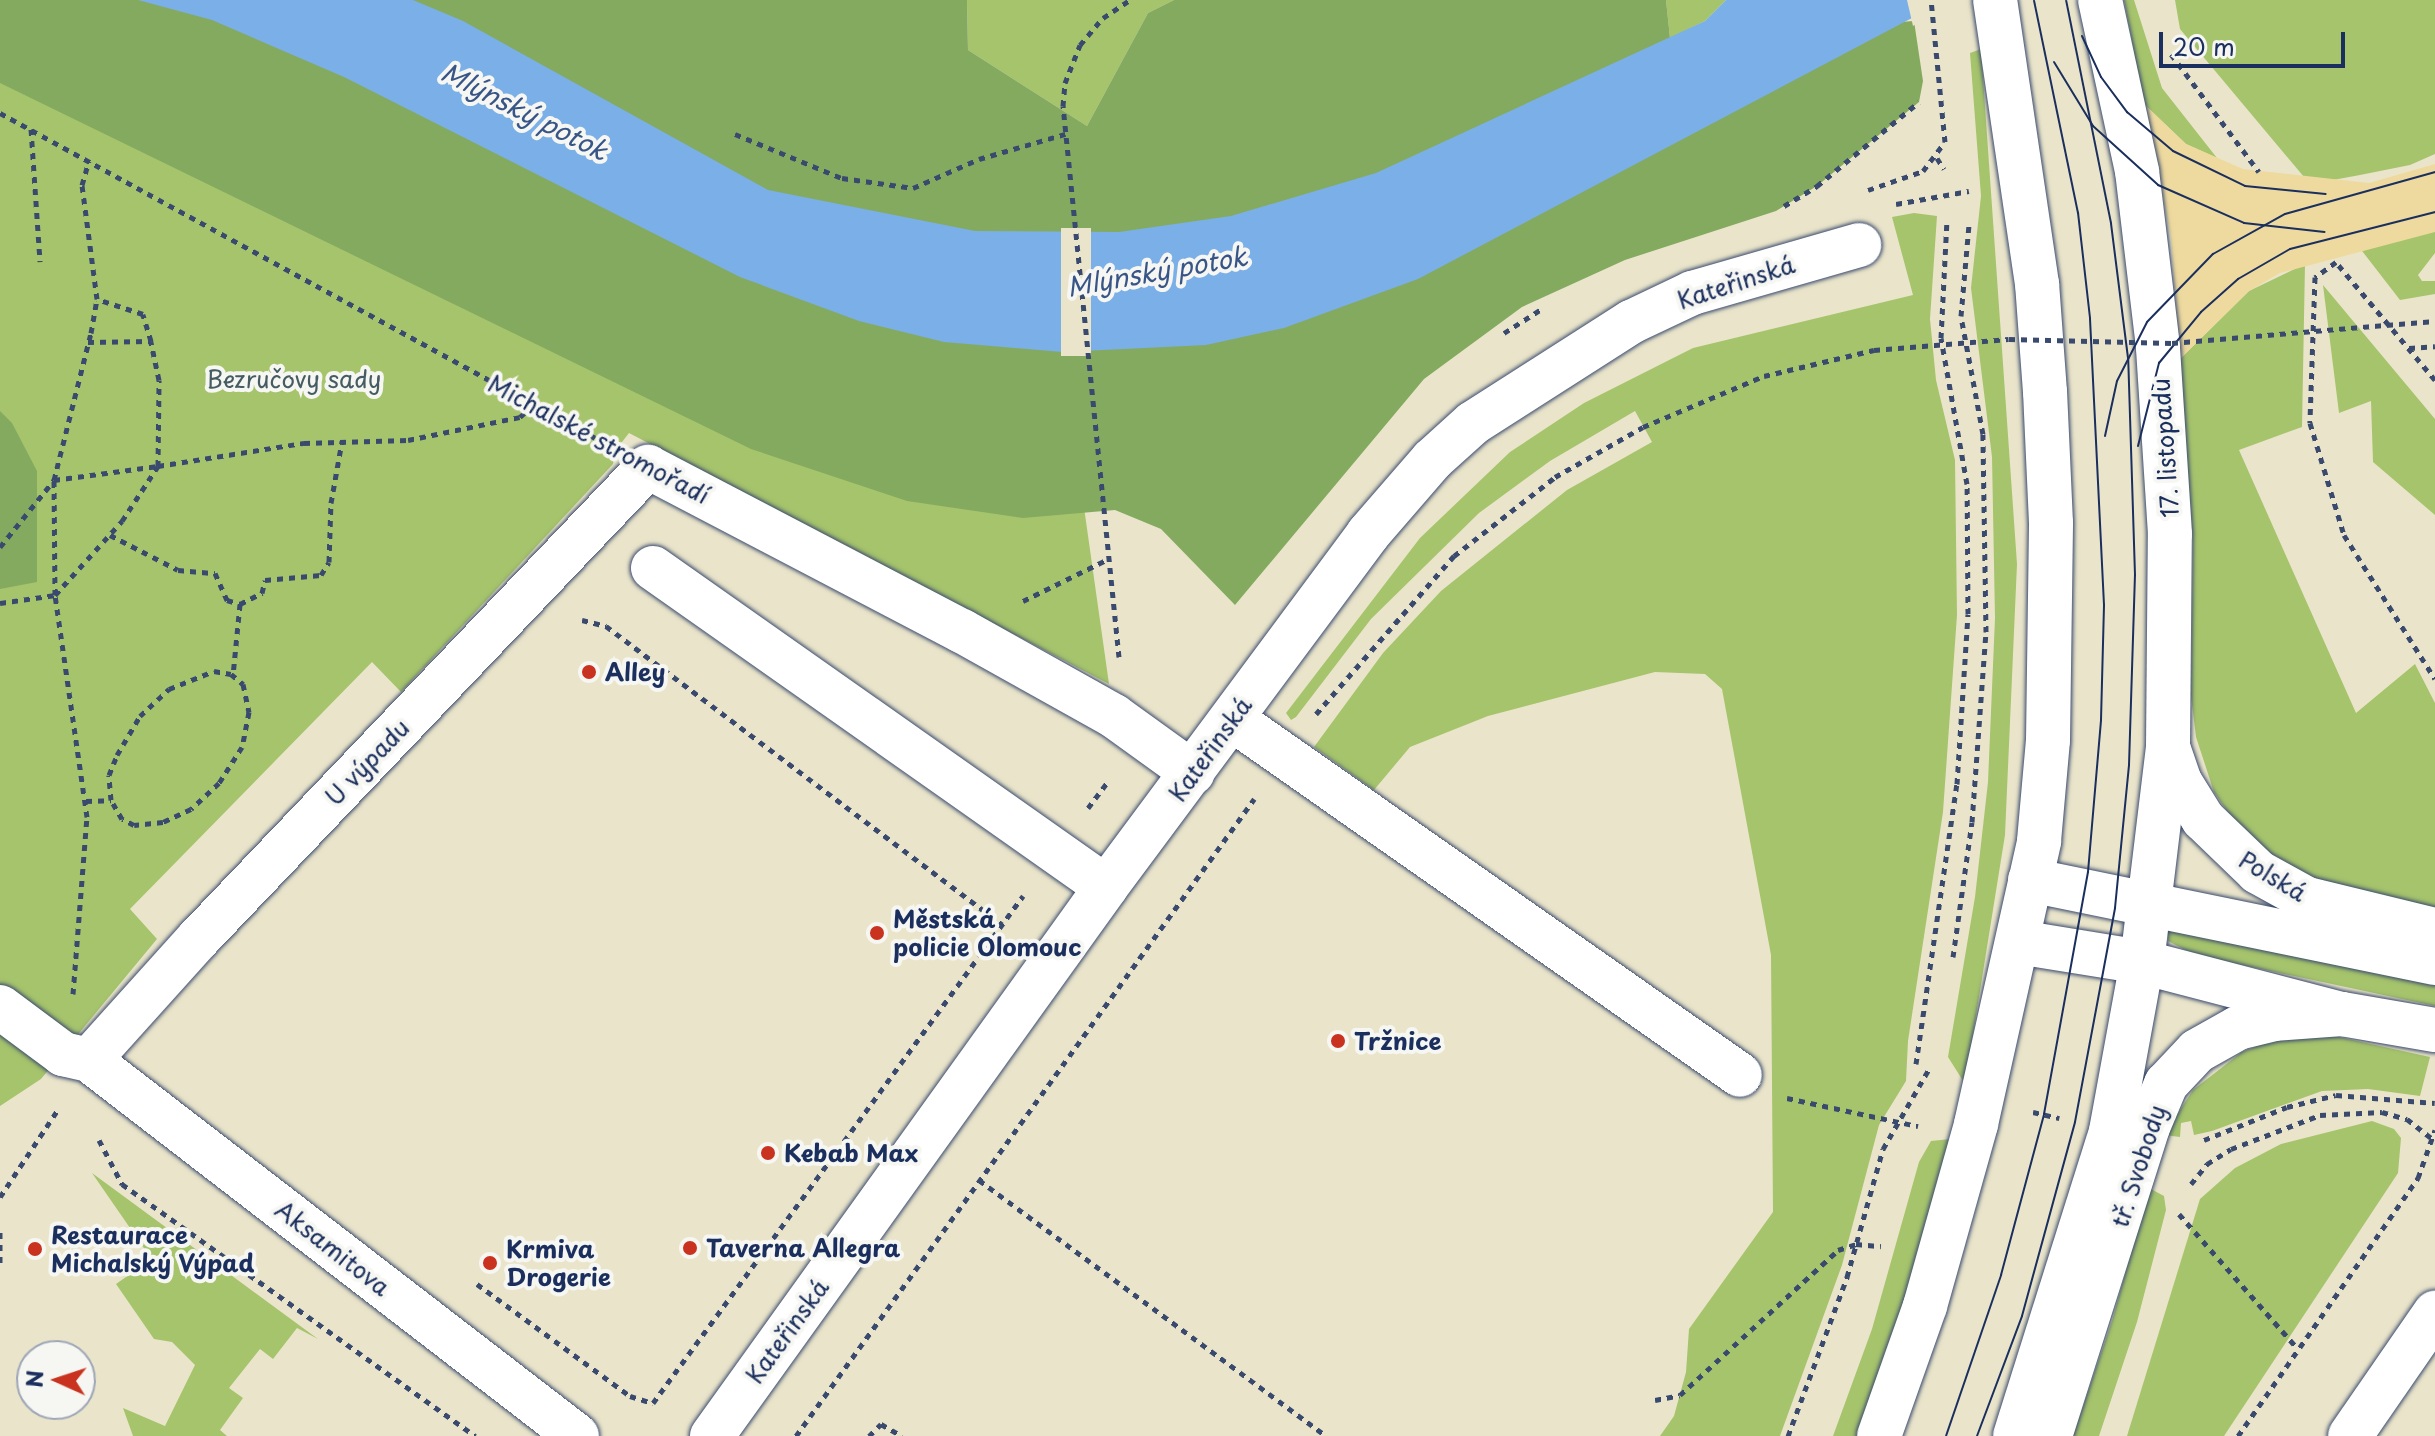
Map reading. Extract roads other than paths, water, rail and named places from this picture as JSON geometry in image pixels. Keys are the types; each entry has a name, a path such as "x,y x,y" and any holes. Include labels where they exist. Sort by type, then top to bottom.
{"street":[{"path":"1879,1436 1955,1205 1991,1059 2030,880 2048,740 2051,523 2037,284 1995,0"},
{"name":"17. listopadu","path":"2101,3 2137,171 2157,335 2170,534 2168,746 2150,901"},
{"name":"Kateřinská","path":"712,1436 1106,887 1368,534 1473,423 1631,322 1692,293 1859,245"},
{"name":"Michalské stromořadí","path":"648,467 962,631 1121,722 1193,773"},
{"name":"U výpadu","path":"89,1060 199,938 648,467"},
{"path":"653,568 1106,887"},
{"path":"1232,719 1740,1075"},
{"name":"Polská","path":"2168,746 2194,806 2223,842 2258,872 2307,899 2435,930"},
{"name":"Polská","path":"2030,880 2150,901 2435,963"},
{"name":"tř. Svobody","path":"2015,1436 2106,1155 2142,962 2150,901"},
{"path":"2018,942 2142,962 2342,1014 2435,1030"},
{"name":"Aksamitova","path":"0,1007 63,1054 89,1060 577,1436"},
{"name":"tř. Svobody","path":"2050,1436 2148,1127 2166,1084 2197,1051 2238,1028 2273,1019 2342,1014"},
{"path":"2350,1436 2435,1313"}],"water":[{"name":"Mlýnský potok","path":"138,0 413,0 463,21 768,190 975,231 1119,232 1231,216 1376,173 1705,21 1726,0 1946,0 1418,279 1284,328 1206,345 1062,352 944,342 859,321 740,277 344,77 212,20"}],"tram line":[{"path":"1946,1436 2001,1275 2044,1114 2088,872 2101,720 2104,605 2090,318 2078,213 2034,0"},
{"path":"1977,1436 2022,1316 2075,1122 2115,908 2129,765 2135,575 2128,358 2111,223 2066,0"},
{"path":"2082,36 2101,77 2127,112 2173,151 2245,186 2326,194"},
{"path":"2054,62 2093,126 2158,185 2244,223 2325,232"},
{"path":"2105,436 2117,381 2147,322 2213,254 2285,214 2435,172"},
{"path":"2138,446 2159,363 2201,312 2238,279 2290,249 2435,212"}],"place":[{"name":"Alley","path":"589,672"},
{"name":"Městská policie Olomouc","path":"877,933"},
{"name":"Tržnice","path":"1338,1041"},
{"name":"Kebab Max","path":"768,1153"},
{"name":"Taverna Allegra","path":"690,1248"},
{"name":"Restaurace Michalský Výpad","path":"35,1249"},
{"name":"Krmiva Drogerie","path":"490,1263"}],"park label":[{"name":"Bezručovy sady","path":"294,379"}]}
